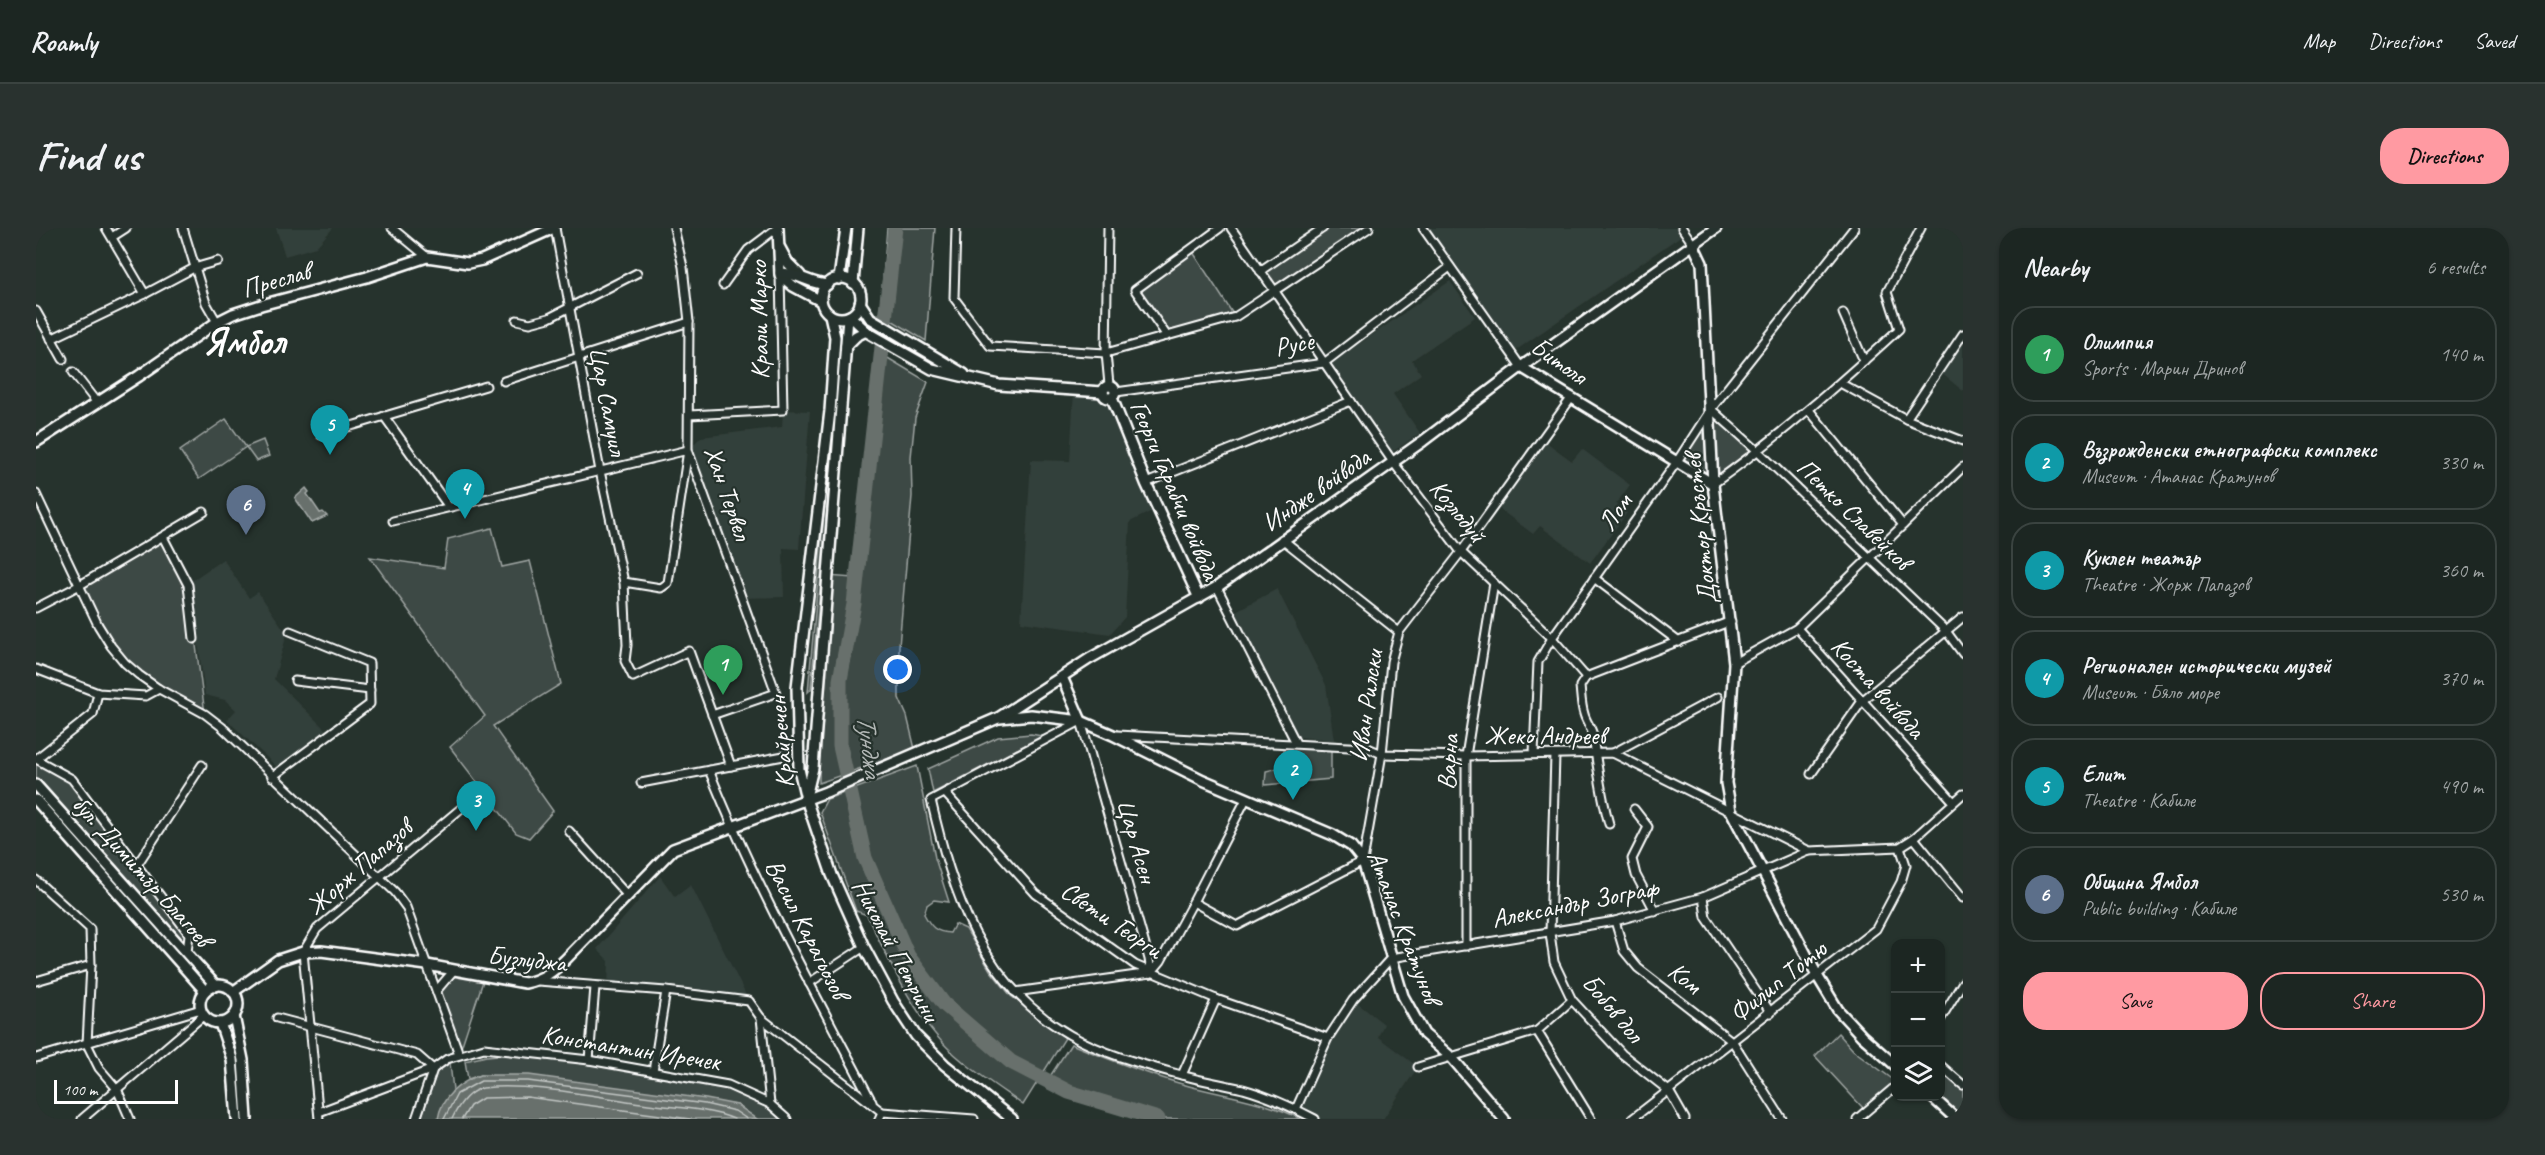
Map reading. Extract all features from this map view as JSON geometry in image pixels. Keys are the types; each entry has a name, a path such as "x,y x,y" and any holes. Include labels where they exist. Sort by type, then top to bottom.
{"street":[{"path":"106,228 145,294"},
{"path":"111,237 126,228"},
{"path":"183,228 206,303 217,322"},
{"path":"392,228 427,257"},
{"name":"Преслав","path":"36,442 217,322 261,304 366,277 427,257 468,263 482,260 555,228"},
{"name":"Цар Самуил","path":"555,228 600,471 624,582 627,645 625,661 633,677 689,651 712,715"},
{"name":"Хан Тервел","path":"674,228 683,267 689,322 688,450 776,693 712,715"},
{"path":"723,285 748,250 778,228"},
{"name":"Крали Марко","path":"688,415 783,410 778,228"},
{"path":"839,279 846,228"},
{"path":"858,228 853,283 860,294 860,303 870,318 973,381"},
{"path":"956,228 954,298 990,346 1106,353 1236,317 1369,228"},
{"path":"1108,228 1106,353 1110,392"},
{"path":"1167,336 1135,290 1220,228"},
{"name":"Козлодуй","path":"1231,228 1393,462 1461,552 1552,638 1586,677"},
{"path":"1260,271 1323,228"},
{"name":"Битоля","path":"1423,228 1521,367 1713,484"},
{"path":"1682,228 1693,244"},
{"name":"Индже войвода","path":"538,981 555,970 674,849 826,792 998,718 1089,659 1217,587 1716,228"},
{"name":"Лом","path":"1533,754 1538,662 1552,638 1676,463 1711,409 1854,228"},
{"path":"1713,484 1759,452 1899,329 1887,292 1921,228"},
{"name":"Доктор Кръстев","path":"1693,244 1702,263 1713,484 1731,621 1734,663 1726,774 1731,811"},
{"path":"779,245 789,263 809,282"},
{"path":"51,339 194,268 218,261"},
{"name":"Русе","path":"867,331 932,369 973,381 999,385 1110,392 1324,363 1450,267"},
{"path":"517,320 530,323 549,318 637,273"},
{"path":"780,274 788,273 809,282 827,285"},
{"path":"780,274 793,286 821,301"},
{"path":"853,283 839,279 827,285 823,290 821,301 830,315 841,318 849,317 860,303"},
{"path":"36,311 63,358"},
{"path":"1843,313 1864,361"},
{"name":"Крайречен","path":"806,799 799,769 797,687 830,411 835,337 830,315"},
{"path":"846,346 856,336 867,331 849,317"},
{"name":"Крайречен","path":"806,799 813,768 849,317"},
{"path":"504,381 689,322"},
{"path":"1906,419 1963,333"},
{"path":"72,372 97,403"},
{"path":"1840,383 1906,419 1963,441"},
{"path":"321,435 486,386"},
{"name":"Георги Гарабчи войвода","path":"1110,392 1146,483 1199,598"},
{"name":"Иван Рилски","path":"1363,861 1382,754 1391,662 1399,632 1461,552 1572,397"},
{"path":"1146,483 1351,401"},
{"name":"Петко Славейков","path":"1711,409 1946,631 1963,654"},
{"path":"1809,410 1903,525"},
{"path":"384,416 449,507"},
{"path":"393,520 688,450 668,583 661,588 624,582"},
{"path":"1734,663 1797,628 1963,467"},
{"path":"36,494 98,625 125,663 159,689 205,714 222,727 395,892 406,907 459,1054"},
{"path":"36,608 80,585 204,512"},
{"path":"163,537 188,585 194,639"},
{"path":"1282,539 1399,632"},
{"path":"1594,578 1678,642"},
{"name":"Варна","path":"1466,946 1466,756 1494,583"},
{"path":"1217,587 1296,742"},
{"path":"1811,774 1862,701 1963,618"},
{"path":"1609,824 1594,754 1593,733 1584,715 1580,686 1586,677 1731,621"},
{"name":"Коста войвода","path":"1797,628 1953,801"},
{"path":"272,777 370,704 369,663 290,631"},
{"path":"36,669 98,693 146,696 159,689"},
{"path":"1062,677 1081,721 931,800 945,860 972,931 993,966 1015,992 1045,1019 1071,1036 1102,1050 1182,1075 1245,1090 1296,1109 1315,1119"},
{"path":"295,681 370,690"},
{"path":"98,693 93,714 36,759 72,779 189,934 187,953"},
{"path":"1613,753 1718,697"},
{"path":"712,715 731,766"},
{"name":"Атанас Кратунов","path":"998,718 1031,715 1081,721 1351,846 1363,861 1402,996 1424,1034 1452,1058 1504,1119"},
{"name":"Цар Асен","path":"1081,721 1149,959 1151,974"},
{"name":"Жеко Андреев","path":"1113,735 1296,742 1368,748 1382,754 1466,756 1613,753 1809,851"},
{"path":"641,783 789,755"},
{"name":"Бобов дол","path":"1555,755 1550,933 1554,962 1572,1000 1622,1054 1669,1091"},
{"path":"137,865 202,765"},
{"name":"Васил Карагьозов","path":"710,770 732,827 809,983 873,1104"},
{"name":"бул. Димитър Благоев","path":"36,785 216,986"},
{"name":"Жорж Папазов","path":"233,992 278,960 303,952 317,929 483,790"},
{"name":"Свети Георги","path":"945,793 1036,894 1135,965 1151,974 1216,999 1328,1038"},
{"path":"1809,851 1900,848 1963,794"},
{"name":"Николай Петрини","path":"806,799 832,875 864,947 893,1001 916,1036 945,1065 1008,1118"},
{"path":"1015,992 1151,974 1161,962 1194,902 1246,799"},
{"name":"бул. Димитър Благоев","path":"36,800 205,991"},
{"path":"1634,809 1648,827 1632,860 1636,875 1655,910"},
{"path":"1731,811 1818,977 1838,1010 1862,1036 1891,1062"},
{"path":"569,831 628,896"},
{"path":"1914,838 1963,898"},
{"name":"Филип Тотю","path":"1632,1119 1818,977 1876,929 1901,882 1906,865 1900,848"},
{"name":"Александър Зограф","path":"1391,958 1615,921 1703,897 1763,873 1809,851"},
{"path":"1194,902 1237,926 1363,861"},
{"path":"36,880 90,929 91,965 87,1044 99,1068 117,1089 130,1119"},
{"path":"1703,897 1706,917 1771,1013"},
{"name":"Ком","path":"1615,921 1624,951 1638,968 1733,1042 1782,1119"},
{"path":"809,983 864,947"},
{"name":"Бузлуджа","path":"303,952 321,951 427,965 525,983 538,981 666,991 749,1001 761,1018"},
{"path":"303,952 319,1115"},
{"path":"1296,1109 1328,1038 1353,1000 1391,958"},
{"path":"36,981 91,965"},
{"path":"437,990 454,970"},
{"path":"1945,1013 1963,982"},
{"path":"234,1016 220,1023 208,1019 202,1012 202,997 205,991 216,986 228,988 233,992 238,1004 234,1016 243,1060 247,1119"},
{"path":"589,1060 595,987"},
{"path":"653,1071 666,991"},
{"path":"1182,1075 1216,999"},
{"path":"1418,1067 1537,1031 1572,1000"},
{"path":"36,1058 202,1012"},
{"path":"82,1119 202,1012"},
{"path":"277,1018 417,1055 433,1068 416,1119"},
{"path":"761,1018 873,1104 880,1115 974,1119"},
{"path":"761,1018 770,1104"},
{"path":"220,1023 232,1059 237,1119"},
{"path":"1537,1031 1591,1119"},
{"name":"Константин Иречек","path":"319,1115 433,1068 459,1054 484,1048 589,1060 728,1085 770,1104 787,1119"},
{"path":"1945,1069 1963,1085"},
{"path":"1857,1119 1891,1090"},
{"path":"1669,1091 1685,1119"},
{"path":"1936,1101 1956,1119"}],"shaded area":[{"path":"276,228 333,228 316,247 285,256"},
{"path":"887,228 935,228 926,341 880,313"},
{"path":"1323,228 1369,228 1275,292 1260,271"},
{"path":"1423,228 1682,228 1685,233 1512,353"},
{"path":"1191,249 1235,317 1167,336 1135,290"},
{"path":"1450,281 1475,317 1412,360 1421,374 1393,394 1420,433 1391,453 1330,364"},
{"path":"1963,339 1963,391 1940,372"},
{"path":"876,351 928,382 915,418 911,457 912,496 899,646 899,698 907,716 915,749 819,783 820,677 828,576 853,578"},
{"path":"1074,390 1108,393 1158,508 1130,522 1125,617 1110,634 1021,622 1031,460 1070,461"},
{"path":"1711,409 1759,452 1713,484 1676,463"},
{"path":"783,410 810,411 799,549 783,548 784,597 743,598 688,450 701,437 782,427"},
{"path":"833,410 833,444 811,689 808,692"},
{"path":"226,419 246,447 199,479 180,451"},
{"path":"263,440 269,456 256,461 246,447"},
{"path":"1546,442 1572,461 1582,449 1630,485 1616,504 1627,513 1590,563 1540,526 1533,534 1498,508"},
{"path":"492,528 502,567 530,561 561,684 493,726 553,811 529,838 516,833 450,747 485,716 370,557 444,568 448,539"},
{"path":"163,537 188,585 205,714 159,689 111,646 80,585"},
{"path":"223,559 249,598 258,592 287,634 274,679 328,732 279,769 227,720 236,710 225,700 205,695 190,582"},
{"path":"1277,589 1326,685 1334,740 1298,737 1234,612"},
{"path":"1031,734 1042,736 933,793 928,769 998,737"},
{"path":"1285,747 1331,749 1331,779 1265,785 1266,771 1279,768"},
{"path":"36,759 72,779 189,934 187,953 36,785"},
{"path":"917,766 935,858 949,902 934,900 927,905 924,914 937,930 950,933 955,924 966,929 990,970 1011,996 1065,1038 1023,1105 960,1059 942,1042 919,1013 900,982 867,915 856,911 820,812 827,799"},
{"path":"660,876 675,897 691,885 749,1001 608,988 609,961 597,949"},
{"path":"454,970 484,978 459,1054 437,990"},
{"path":"1353,1000 1384,1024 1378,1037 1418,1067 1383,1119 1315,1119 1296,1109 1328,1038"},
{"path":"1838,1033 1853,1050 1891,1078 1891,1084 1863,1108 1815,1056"},
{"path":"1071,1044 1159,1077 1260,1103 1301,1119 1139,1119 1069,1097 1045,1084"},
{"path":"510,1054 587,1063 727,1088 763,1104 781,1119 757,1119 737,1105 480,1075 468,1079 465,1061"},
{"path":"450,1063 453,1090 438,1119 421,1119 437,1072"},
{"path":"1945,1069 1963,1085 1963,1119 1956,1119 1936,1101 1945,1101"}],"water":[{"path":"306,488 309,492 307,494 320,513 323,512 327,516 312,523 295,498"},
{"path":"480,1075 529,1075 706,1099 737,1105 757,1119 438,1119 447,1097 465,1082"}],"waterway":[{"name":"Тунджа","path":"895,228 854,604 840,680 840,746 865,858 908,956 944,1004 1011,1062 1069,1092 1158,1119"}],"tunnel":[{"path":"63,359 73,372"}],"place":[{"name":"Елит","path":"330,455"},
{"name":"Регионален исторически музей","path":"465,519"},
{"name":"Община Ямбол","path":"246,535"},
{"name":"Олимпия","path":"723,695"},
{"name":"Възрожденски етнографски комплекс","path":"1293,800"},
{"name":"Куклен театър","path":"476,831"}],"district":[{"name":"Ямбол","path":"244,341"}]}
